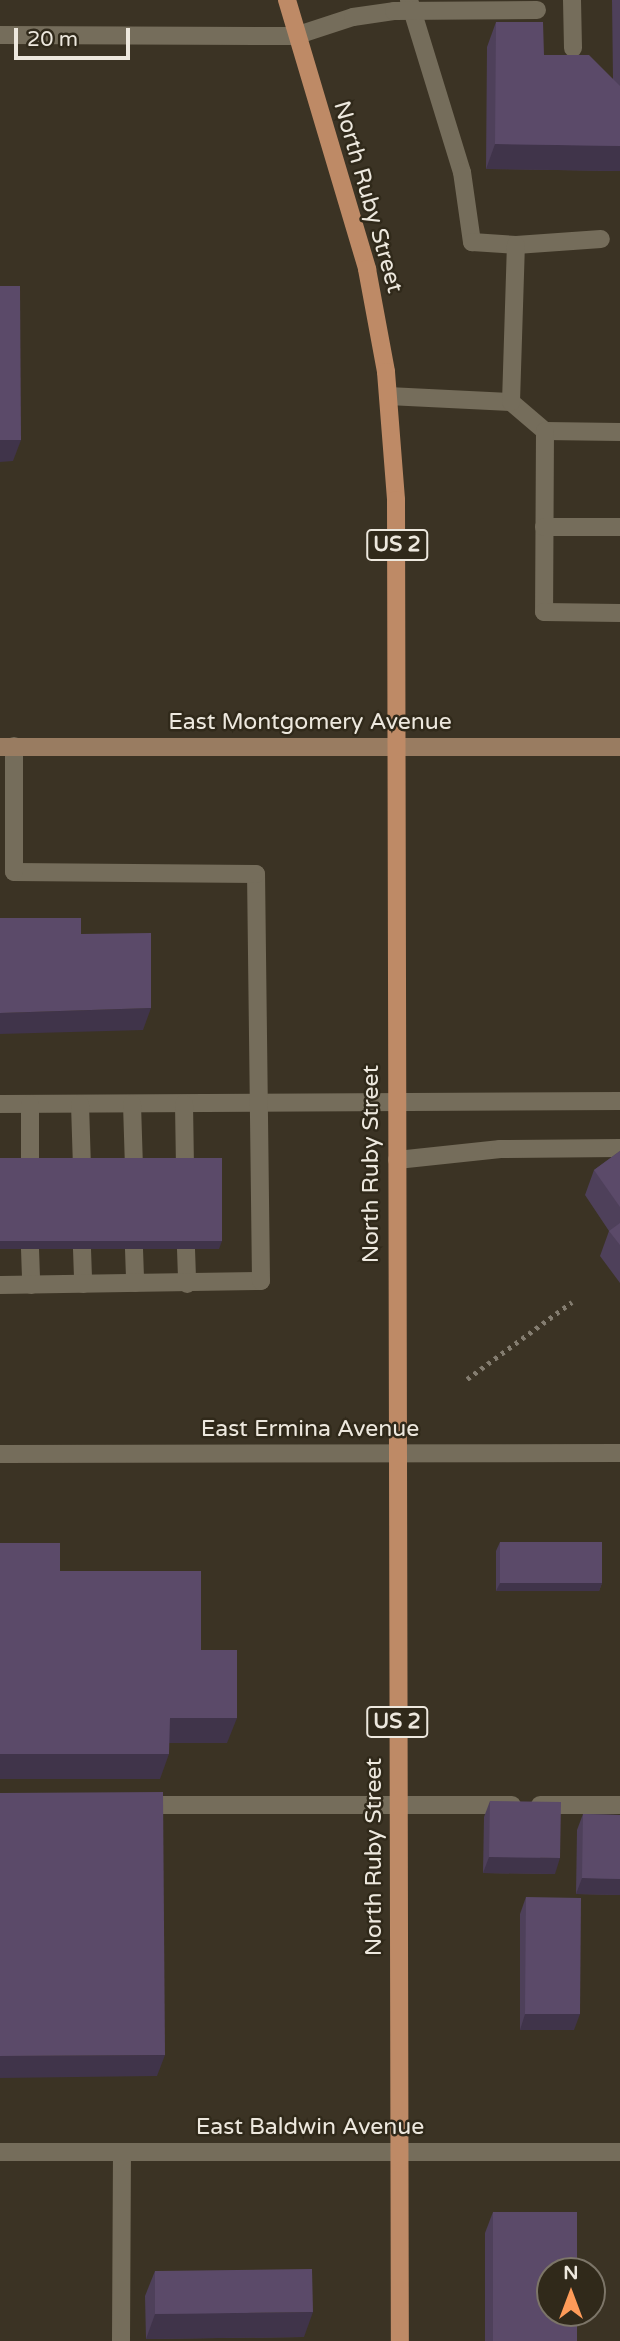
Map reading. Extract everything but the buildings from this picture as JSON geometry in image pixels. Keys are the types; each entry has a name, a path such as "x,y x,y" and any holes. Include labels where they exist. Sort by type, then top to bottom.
{"main road":[{"name":"North Ruby Street","path":"287,0 295,36 367,269 388,396 396,500 398,748 395,1453 400,2341"}],"street":[{"path":"572,0 573,48"},
{"path":"409,5 462,172 472,242 516,245 601,239"},
{"path":"0,35 295,36 354,17 409,5 537,10"},
{"path":"511,402 516,245"},
{"path":"388,396 511,402 545,431 620,432"},
{"path":"545,431 544,612 620,613"},
{"path":"544,527 620,527"},
{"path":"0,1285 261,1281 256,874 14,872 7,747"},
{"name":"East Montgomery Avenue","path":"7,747 620,747"},
{"path":"0,1104 620,1101"},
{"path":"30,1104 30,1166"},
{"path":"80,1104 82,1166"},
{"path":"132,1104 134,1166"},
{"path":"184,1104 185,1166"},
{"path":"397,1160 500,1149 620,1148"},
{"path":"30,1250 31,1285"},
{"path":"82,1250 83,1284"},
{"path":"134,1250 135,1283"},
{"path":"186,1250 187,1284"},
{"name":"East Ermina Avenue","path":"0,1454 620,1453"},
{"path":"118,1805 398,1808 620,1805"},
{"name":"East Baldwin Avenue","path":"0,2152 620,2152"},
{"path":"121,2341 122,2152"}],"path":[{"path":"467,1378 572,1302"}]}
